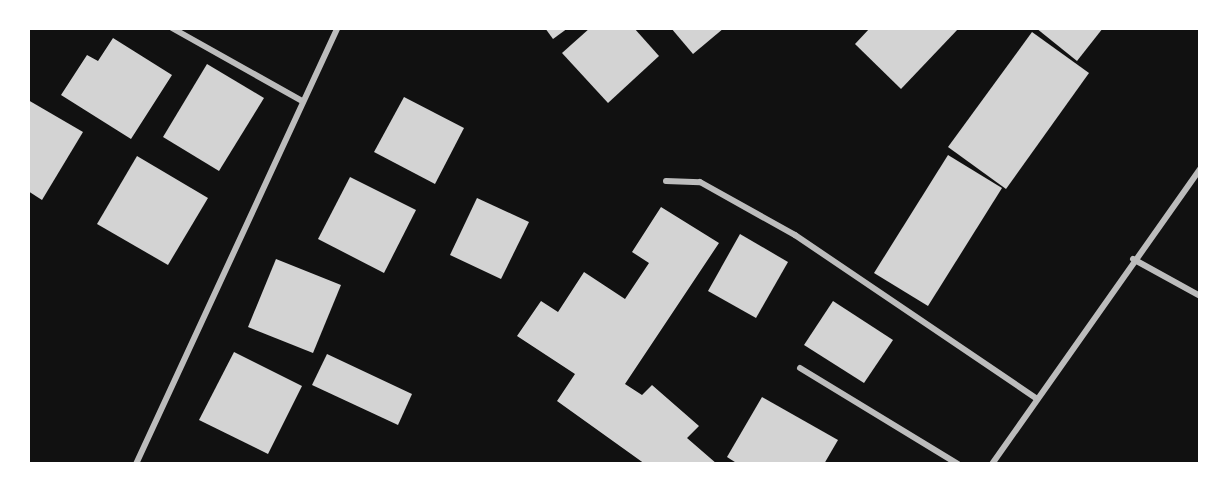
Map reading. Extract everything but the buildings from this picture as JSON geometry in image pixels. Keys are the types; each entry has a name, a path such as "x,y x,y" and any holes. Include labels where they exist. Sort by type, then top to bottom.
{"street":[{"path":"172,28 302,101"},
{"path":"136,464 302,101 338,28"},
{"path":"992,464 1134,259 1200,169"},
{"path":"666,181 700,182 795,235 1037,399"},
{"path":"1134,259 1200,296"},
{"path":"800,368 958,464"}]}
